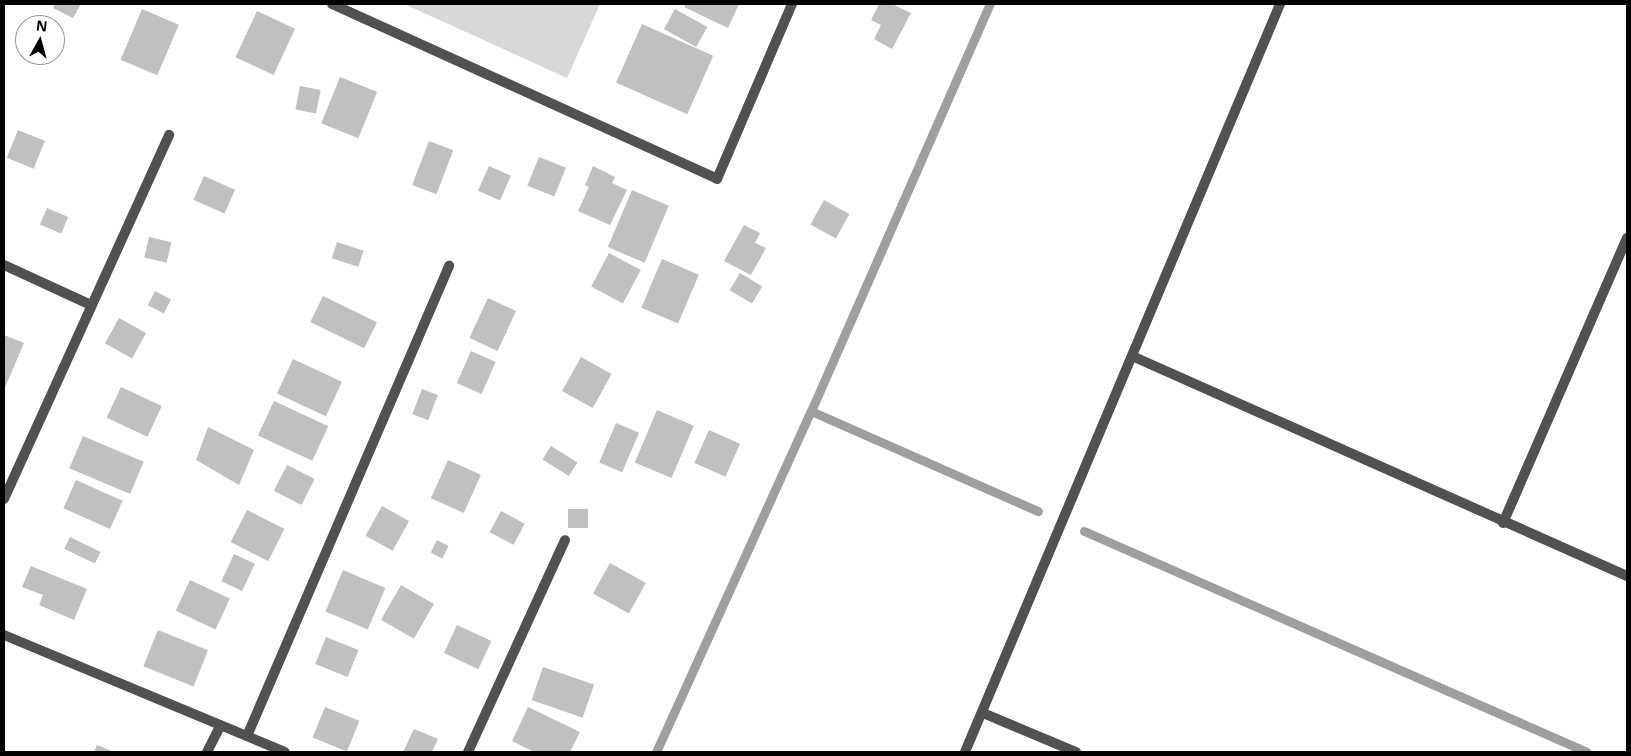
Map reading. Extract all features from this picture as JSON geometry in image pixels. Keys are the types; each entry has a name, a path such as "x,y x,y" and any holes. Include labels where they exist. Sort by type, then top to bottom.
{"street":[{"path":"332,4 717,179 792,4"},
{"path":"965,752 1280,4"},
{"path":"4,498 168,135"},
{"path":"1503,523 1627,238"},
{"path":"4,265 91,305"},
{"path":"247,736 449,266"},
{"path":"1132,356 1503,523 1627,576"},
{"path":"468,752 565,540"},
{"path":"4,635 285,752"},
{"path":"982,713 1076,752"},
{"path":"207,752 221,725"}],"shaded area":[{"path":"404,4 600,4 567,78"}],"building":[{"path":"55,4 81,4 73,18 53,8"},
{"path":"686,4 739,4 728,28 684,7"},
{"path":"879,4 892,4 911,13 892,49 874,39 881,25 871,20"},
{"path":"142,9 179,25 157,75 121,60"},
{"path":"675,9 707,27 696,47 664,29"},
{"path":"257,11 295,29 274,75 235,57"},
{"path":"642,24 713,56 687,114 616,82"},
{"path":"340,77 377,92 358,138 321,123"},
{"path":"300,86 321,90 316,114 295,110"},
{"path":"18,130 45,141 34,169 7,158"},
{"path":"429,141 453,150 436,194 412,185"},
{"path":"539,157 566,168 554,197 527,186"},
{"path":"489,166 511,176 500,200 478,191"},
{"path":"593,166 615,177 612,183 627,190 610,225 578,211 589,187 585,185"},
{"path":"204,176 235,190 224,214 193,200"},
{"path":"632,190 669,206 645,263 608,247"},
{"path":"824,200 849,214 836,239 810,224"},
{"path":"47,208 68,217 61,234 40,225"},
{"path":"744,225 760,233 755,243 766,248 751,275 724,261"},
{"path":"149,237 171,242 167,263 144,257"},
{"path":"337,242 364,251 358,267 332,258"},
{"path":"609,253 641,270 623,303 591,287"},
{"path":"662,259 699,275 678,323 641,308"},
{"path":"740,273 762,286 752,304 730,290"},
{"path":"155,291 171,299 164,313 148,305"},
{"path":"323,296 377,322 364,348 310,322"},
{"path":"488,298 516,311 498,351 469,338"},
{"path":"119,318 146,333 132,358 105,343"},
{"path":"4,335 24,343 4,390"},
{"path":"471,351 496,362 481,394 457,383"},
{"path":"581,357 612,374 593,408 562,391"},
{"path":"293,359 342,382 326,416 277,393"},
{"path":"121,387 162,406 147,437 107,418"},
{"path":"422,389 438,395 428,420 412,414"},
{"path":"274,401 328,426 312,461 258,435"},
{"path":"657,410 694,426 672,478 635,462"},
{"path":"616,423 639,433 622,472 599,463"},
{"path":"208,427 254,450 239,485 196,460"},
{"path":"709,430 740,444 725,477 694,463"},
{"path":"83,436 144,462 130,494 69,468"},
{"path":"551,446 577,462 569,476 543,460"},
{"path":"448,460 481,475 464,513 431,498"},
{"path":"287,465 315,479 301,505 274,491"},
{"path":"76,480 123,501 110,529 63,508"},
{"path":"382,506 409,521 393,551 366,536"},
{"path":"568,509 588,509 588,528 568,528"},
{"path":"247,510 284,529 268,561 231,542"},
{"path":"501,511 525,524 514,545 490,532"},
{"path":"70,537 101,552 95,564 64,549"},
{"path":"437,540 449,546 442,558 431,552"},
{"path":"234,554 255,564 242,591 221,581"},
{"path":"610,563 646,583 629,613 593,594"},
{"path":"31,566 87,589 74,620 39,605 43,595 22,587"},
{"path":"343,570 385,588 368,629 325,611"},
{"path":"190,580 230,599 216,629 176,611"},
{"path":"401,585 434,604 414,639 381,620"},
{"path":"457,625 491,641 478,669 444,653"},
{"path":"158,630 208,650 193,686 143,666"},
{"path":"326,637 358,650 348,677 315,664"},
{"path":"543,667 594,685 583,718 532,700"},
{"path":"325,707 359,721 347,751 313,738"},
{"path":"528,707 580,732 570,752 534,752 512,741"},
{"path":"414,729 438,739 432,752 403,752"},
{"path":"97,745 114,752 94,752"}],"waterway":[{"path":"656,752 811,411 990,4"},
{"path":"811,411 1038,511"},
{"path":"1084,531 1587,752"}]}
